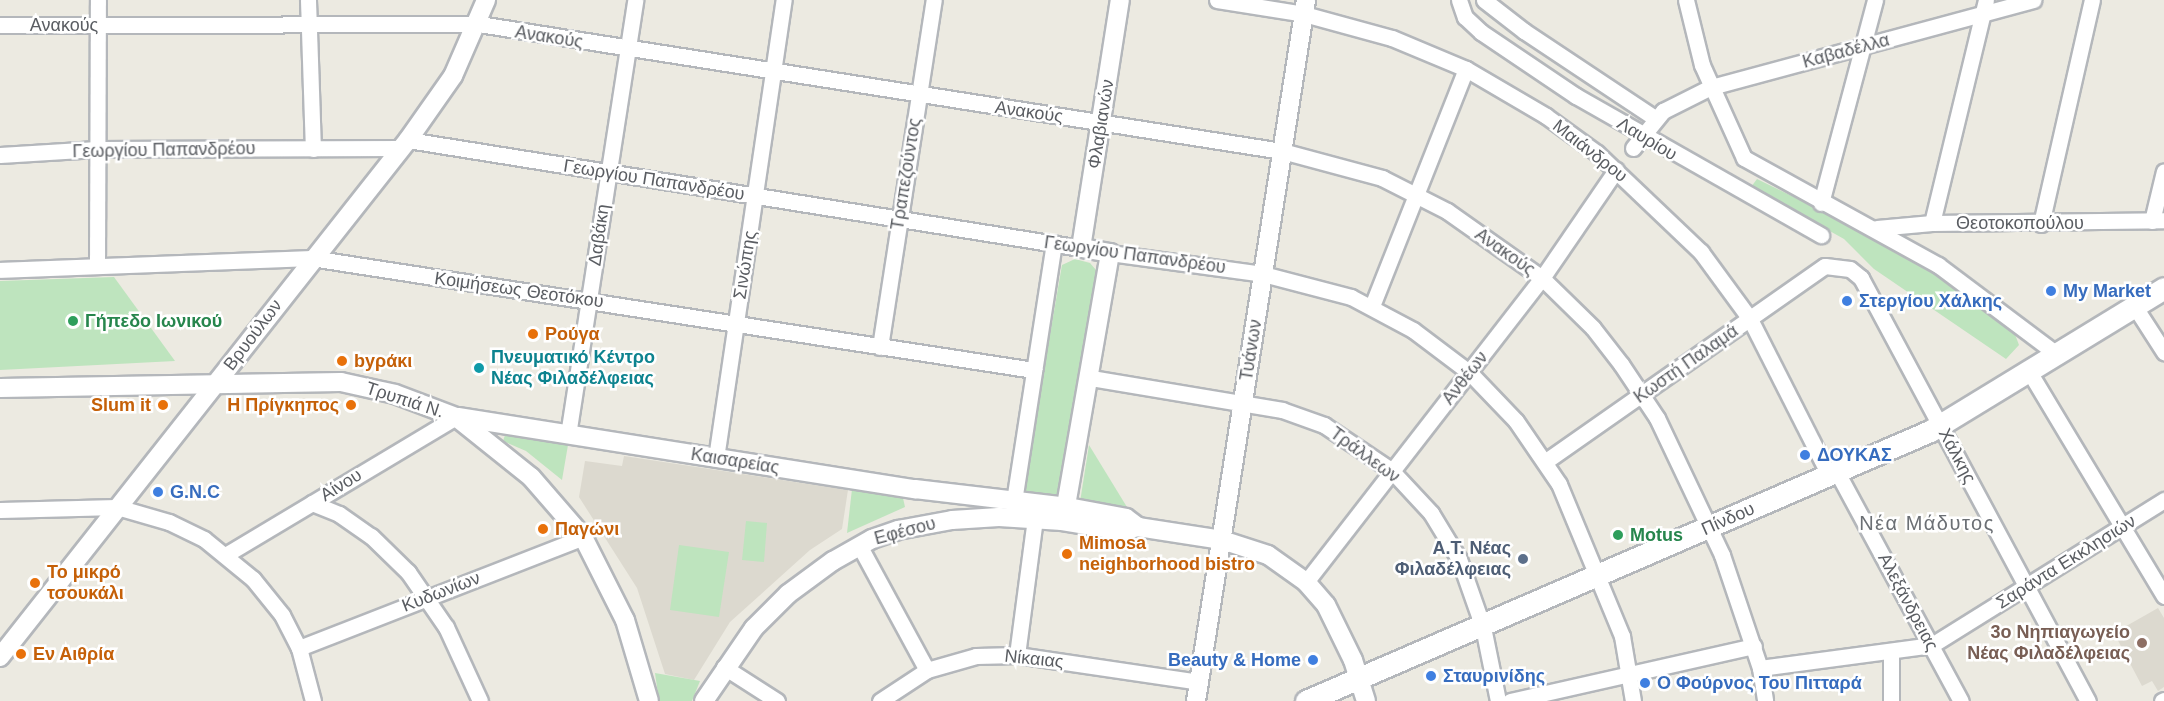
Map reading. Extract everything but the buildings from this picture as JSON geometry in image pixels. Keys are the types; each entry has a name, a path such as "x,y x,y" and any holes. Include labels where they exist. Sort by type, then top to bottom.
{"main road":[{"name":"Πίνδου","path":"1306,701 1483,627 1599,574 1710,528 1941,426 2164,288"}],"street":[{"path":"97,266 98,0"},
{"path":"308,0 313,149"},
{"name":"Βρυούλων","path":"0,657 216,384 311,258 404,144 453,76 479,24 486,0"},
{"name":"Δαβάκη","path":"568,435 635,0"},
{"name":"Σινώπης","path":"716,458 784,0"},
{"name":"Τραπεζούντος","path":"880,347 934,0"},
{"name":"Φλαβιανών","path":"1081,248 1120,0"},
{"name":"Μαιάνδρου","path":"1217,0 1305,7 1392,38 1466,69 1546,117 1616,170 1701,252 1750,319 1833,474"},
{"name":"Λαυρίου","path":"1459,0 1465,17 1481,32 1637,142 1821,235"},
{"name":"Λαυρίου","path":"1485,0 1524,31 1659,114"},
{"path":"1686,0 1690,24 1711,87 1744,158 1821,203 1877,228 1938,265 2058,355"},
{"path":"1821,203 1875,0"},
{"name":"Καβαδέλλα","path":"1659,114 1711,87 1861,47 1984,7 2032,0"},
{"path":"2041,224 2092,0"},
{"name":"Τυάνων","path":"1196,701 1305,7"},
{"path":"1932,223 1984,7"},
{"name":"Ανακούς","path":"0,25 309,27 479,24 919,96 1282,151 1339,164 1418,193 1542,279 1593,328 1642,394 1710,528 1754,646 1765,701"},
{"path":"1372,306 1466,69"},
{"path":"1637,142 1659,114"},
{"name":"Γεωργίου Παπανδρέου","path":"0,155 98,149 313,149 404,144 608,172 899,220 1263,274 1309,283 1372,306 1413,330 1470,373 1501,404 1546,461 1599,574 1622,636 1633,701"},
{"name":"Ανθέων","path":"1306,582 1542,279 1616,170"},
{"path":"2158,221 2164,171"},
{"name":"Θεοτοκοπούλου","path":"1877,228 1932,223 2041,224 2158,221"},
{"path":"1017,655 1022,512 1034,370 1054,243"},
{"path":"1065,514 1091,378 1110,253"},
{"name":"Κοιμήσεως Θεοτόκου","path":"0,270 311,258 1034,370"},
{"name":"Κωστή Παλαμά","path":"1546,461 1825,266"},
{"name":"Χάλκης","path":"1825,266 1839,266 1861,278 2088,701"},
{"name":"Πίνδου","path":"2135,307 2164,297"},
{"path":"2135,307 2164,352"},
{"path":"2030,373 2164,596"},
{"name":"Τράλλεων","path":"1091,378 1282,410 1324,425 1391,470 1444,533 1459,559 1483,627 1498,701"},
{"name":"Τρυπιά Ν.","path":"0,388 342,382 395,394 456,417 531,477 583,537 625,620 649,701"},
{"name":"Καισαρείας","path":"456,417 716,458 1022,512"},
{"name":"Αίνου","path":"226,554 456,417"},
{"name":"Αλεξάνδρειας","path":"1833,474 1932,645 1961,701"},
{"name":"Σαράντα Εκκλησιών","path":"1760,668 1891,653 1932,645 2028,588 2164,500"},
{"path":"312,503 339,514 379,543 427,597 461,656 480,701"},
{"path":"0,510 117,507 187,529 226,554 271,600 299,648 313,701"},
{"name":"Εφέσου","path":"1022,512 1065,514"},
{"name":"Εφέσου","path":"704,701 724,667 788,594 859,545 887,533 931,523 1022,512 1126,518 1138,527 1222,540 1268,555 1306,582 1339,628 1360,679 1366,701"},
{"name":"Κυδωνίων","path":"299,648 583,537"},
{"path":"859,545 927,670"},
{"path":"1510,701 1754,646"},
{"path":"1891,653 1892,701"},
{"name":"Νίκαιας","path":"880,701 927,670 963,658 1017,655 1199,682"},
{"path":"724,667 777,701"}],"shaded area":[{"path":"624,456 848,490 842,529 810,550 730,622 694,680 665,674 637,588 579,497 585,461 622,466"},
{"name":"3ο Νηπιαγωγείο Νέας Φιλαδέλφειας","path":"2158,608 2164,618 2164,687 2158,691 2152,681 2142,686 2114,633"}],"green space":[{"path":"1757,179 1882,240 1936,273 2013,329 2019,345 2006,359 1874,269 1844,239 1751,187"},
{"path":"1075,259 1090,263 1096,270 1064,496 1055,499 1029,496 1023,491 1062,265"},
{"name":"Γήπεδο Ιωνικού","path":"114,277 175,361 0,370 0,281"},
{"path":"505,435 568,445 562,480 526,451 503,441"},
{"path":"1089,445 1130,512 1080,502"},
{"path":"852,489 903,498 905,507 847,533"},
{"path":"746,521 767,523 764,562 742,560"},
{"path":"679,545 729,552 719,617 670,610"},
{"path":"655,673 700,681 692,701 659,701"}],"place":[{"name":"My Market","path":"2051,291"},
{"name":"Στεργίου Χάλκης","path":"1847,301"},
{"name":"Γήπεδο Ιωνικού","path":"73,321"},
{"name":"Ρούγα","path":"533,334"},
{"name":"byράκι","path":"342,361"},
{"name":"Πνευματικό Κέντρο Νέας Φιλαδέλφειας","path":"479,368"},
{"name":"Slum it","path":"163,405"},
{"name":"Η Πρίγκηπος","path":"351,405"},
{"name":"ΔΟΥΚΑΣ","path":"1805,455"},
{"name":"G.N.C","path":"158,492"},
{"name":"Παγώνι","path":"543,529"},
{"name":"Motus","path":"1618,535"},
{"name":"Mimosa neighborhood bistro","path":"1067,554"},
{"name":"Α.Τ. Νέας Φιλαδέλφειας","path":"1523,559"},
{"name":"Το μικρό τσουκάλι","path":"35,583"},
{"name":"3ο Νηπιαγωγείο Νέας Φιλαδέλφειας","path":"2142,643"},
{"name":"Εν Αιθρία","path":"21,654"},
{"name":"Beauty & Home","path":"1313,660"},
{"name":"Σταυρινίδης","path":"1431,676"},
{"name":"Ο Φούρνος Του Πιτταρά","path":"1645,683"}],"district":[{"name":"Νέα Μάδυτος","path":"1927,523"}]}
